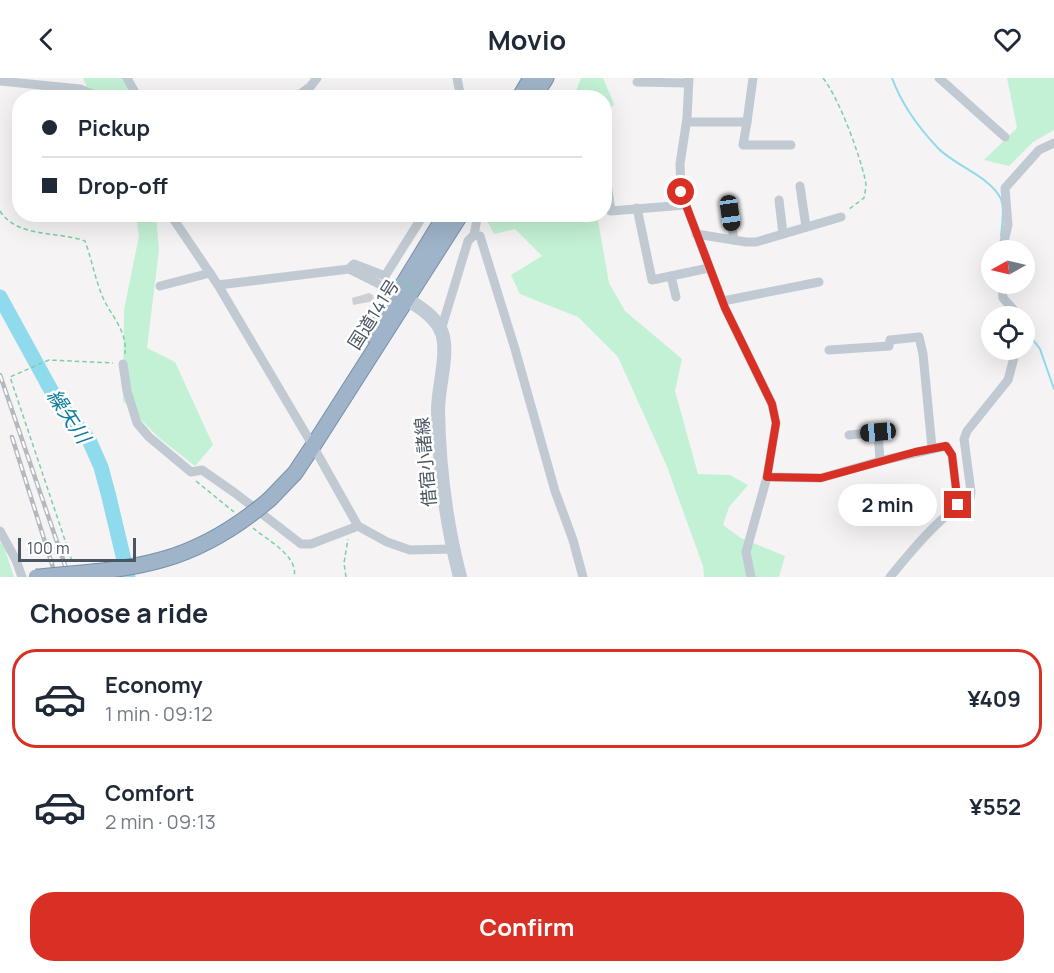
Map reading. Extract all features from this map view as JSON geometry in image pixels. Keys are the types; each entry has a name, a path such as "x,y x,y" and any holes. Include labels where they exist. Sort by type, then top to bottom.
{"highway":[{"name":"国道141号","path":"405,291 442,222"},
{"name":"国道141号","path":"36,577 122,570 172,558 229,531 270,499 295,473 317,441 324,418 405,291 454,222"}],"main road":[{"path":"405,291 433,318 441,330"},
{"name":"借宿小諸線","path":"441,330 444,341 438,401 439,450 453,549 460,577"}],"street":[{"path":"306,90 317,78"},
{"path":"753,78 743,145 791,145"},
{"path":"939,78 1005,137"},
{"path":"0,81 84,90"},
{"path":"637,82 688,81 687,122 680,179 685,205 723,301 772,404 776,423 767,477 746,552 751,577"},
{"path":"687,122 747,122"},
{"path":"1004,240 1008,225 1005,188 1039,150 1054,143"},
{"path":"800,186 806,227"},
{"path":"779,200 783,234"},
{"path":"612,211 685,205"},
{"path":"637,208 652,280 709,268"},
{"path":"730,213 734,240"},
{"path":"696,234 756,242 841,217"},
{"path":"175,222 218,285 317,441 354,528"},
{"path":"349,269 354,264 385,276 419,222"},
{"path":"441,330 468,241 474,235 476,222"},
{"path":"474,235 480,236 555,491 573,540 583,577"},
{"path":"218,285 349,269 405,291"},
{"path":"160,286 210,273"},
{"path":"671,276 676,297"},
{"path":"723,301 819,282"},
{"path":"829,350 889,346 890,340 918,337 923,354 932,448"},
{"path":"890,577 908,555 958,505 970,498 964,439 967,431 1008,380 1014,360"},
{"path":"123,364 127,391 136,423 149,437 191,472 202,470 301,544 311,544 354,528 410,550 453,549"},
{"path":"849,435 878,432 880,461"},
{"path":"767,477 821,478 880,461 946,446 952,455 958,505"},
{"path":"0,531 16,560 22,577"}],"path":[{"path":"822,78 828,85 849,131 866,182 864,198 841,217"},
{"path":"0,211 12,222"},
{"path":"13,222 24,229 85,241 100,292 117,320 126,345 123,364 49,360 10,378 73,564"},
{"path":"191,472 194,479 236,514"},
{"path":"346,577 344,563 354,528"},
{"path":"254,529 290,558 295,572 294,577"}],"green space":[{"path":"83,78 123,78 128,90 88,90"},
{"path":"581,78 603,78 608,90 577,90"},
{"path":"1007,78 1054,78 1054,130 1033,142 1009,166 984,160 1017,128"},
{"path":"137,222 157,222 159,250 147,348 175,362 213,445 195,466 158,437 123,401 124,310 139,236"},
{"path":"488,222 598,222 609,283 625,311 682,359 675,391 698,474 730,475 748,485 729,507 723,525 741,538 785,556 779,577 704,577 703,566 666,464 618,357 578,317 520,294 511,275 542,256 515,229 494,234"},
{"path":"0,542 4,547 14,577 0,577"}],"building":[{"path":"369,293 373,295 374,301 353,305 352,298"}],"waterway":[{"path":"892,78 911,115 923,132 944,153 980,177 996,191 1003,208 1001,236"},
{"name":"繰矢川","path":"0,297 57,401 89,440 101,467 128,577"},
{"path":"1035,342 1040,349 1054,389"}],"railway":[{"path":"0,375 69,577"},
{"path":"12,437 56,577"}],"route":[{"path":"681,192 725,308 772,404 776,423 767,477 821,478 915,452 946,446 952,455 958,505"}]}
